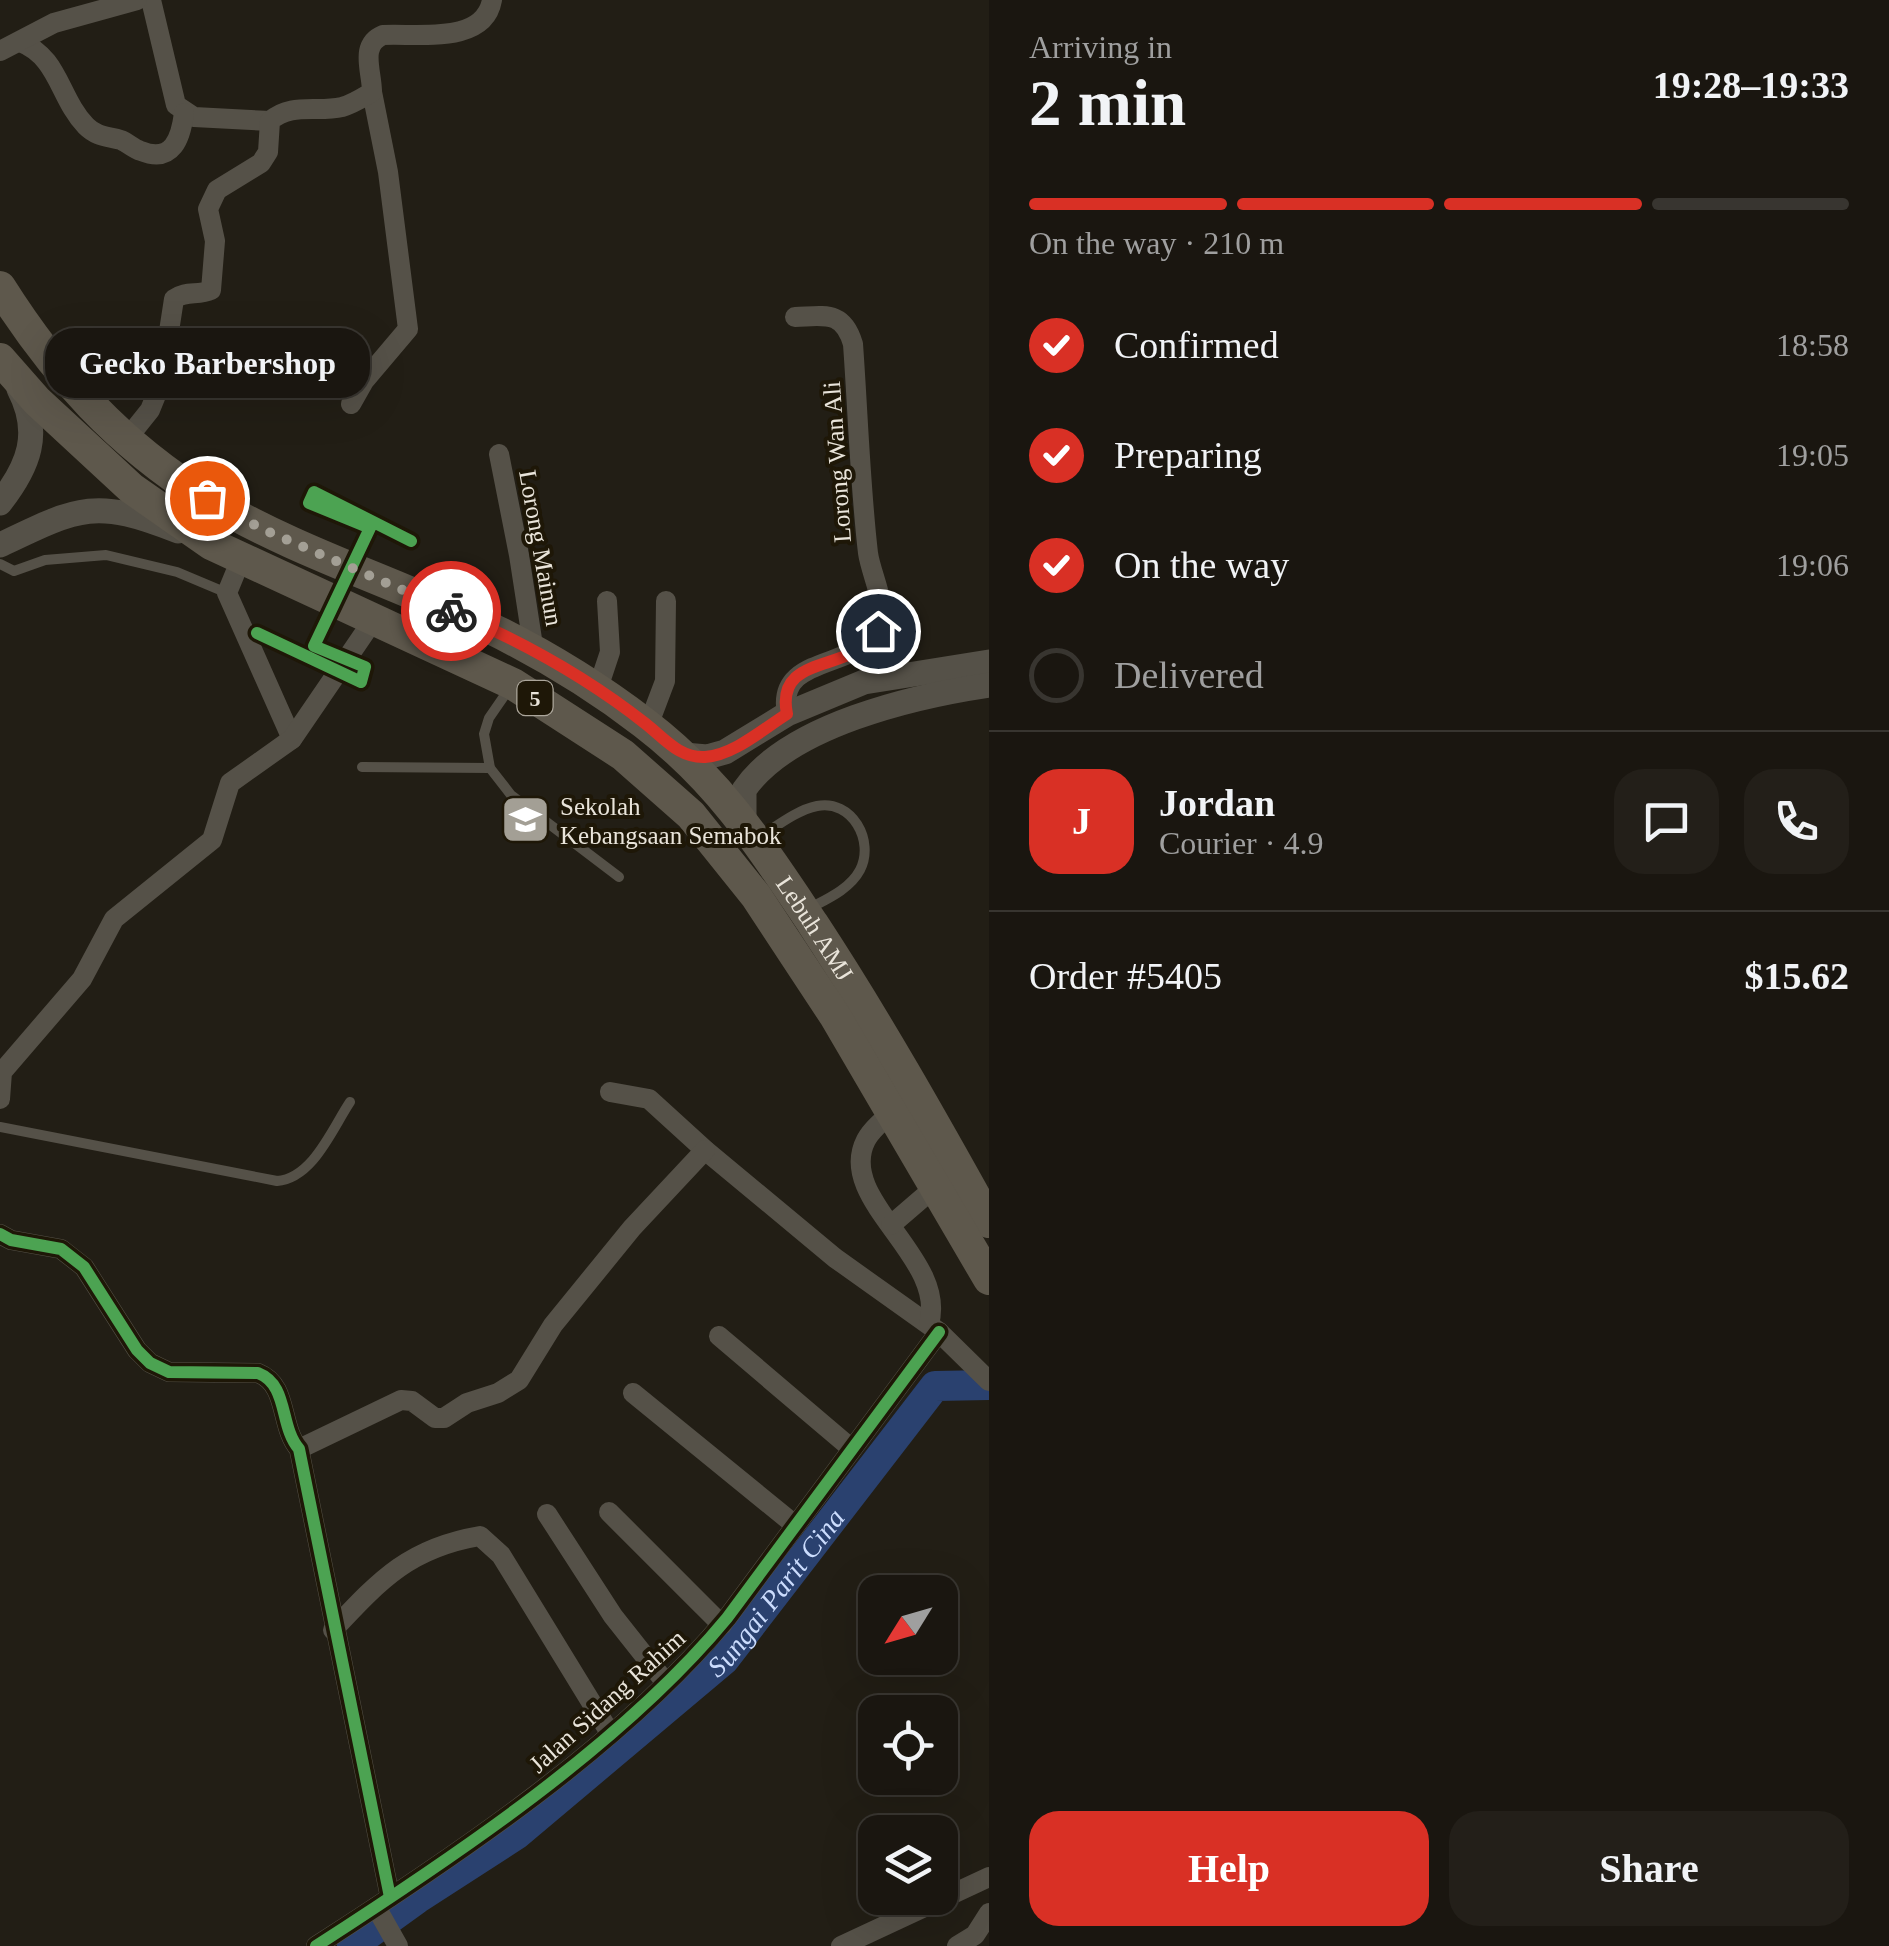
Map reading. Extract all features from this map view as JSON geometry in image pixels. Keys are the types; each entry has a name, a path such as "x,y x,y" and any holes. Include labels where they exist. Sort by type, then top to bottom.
{"highway":[{"name":"Lebuh AMJ","path":"0,287 62,376 126,440 207,498 260,528 490,628 597,691 684,755 750,829 857,992 945,1176 989,1279"},
{"name":"Lebuh AMJ","path":"0,360 131,488 210,544 512,684 623,754 690,815 756,896 893,1112 989,1222"},
{"path":"945,1176 989,1210"},
{"path":"945,1176 989,1301"}],"street":[{"path":"10,47 54,23 136,0"},
{"path":"151,0 172,96 184,113 194,117 270,121 287,110 343,106 372,92"},
{"path":"351,404 364,381 408,329 368,50 375,38 383,35 465,31 482,22 492,0"},
{"path":"10,47 48,60 73,110 102,138 126,142 147,154 168,150 181,138 184,113"},
{"path":"126,440 150,410 161,384 174,299 211,290 215,240 208,208 212,198 226,183 261,163 268,152 270,121"},
{"name":"Lorong Wan Ali","path":"787,714 786,694 802,671 859,650 882,623 868,554 853,344 849,330 840,320 827,316 795,318"},
{"path":"0,360 32,419 30,448 20,476 0,503"},
{"name":"Lorong Mainun","path":"499,454 520,554 534,652"},
{"path":"0,545 74,512 104,508 137,515 210,544"},
{"path":"241,559 227,593 292,739"},
{"path":"597,691 610,652 607,601"},
{"path":"648,726 665,682 666,601"},
{"path":"0,1099 2,1072 82,979 114,919 212,840 230,784 292,739 374,619"},
{"path":"684,755 707,757 725,752 787,714 864,682 989,662"},
{"path":"750,829 744,790 768,762 788,749 870,711 954,690 989,686"},
{"path":"610,1092 649,1099 835,1258 934,1328 989,1380"},
{"path":"893,1112 866,1141 861,1158 864,1178 926,1282 934,1328"},
{"path":"299,1449 401,1400 412,1401 434,1418 444,1418 466,1403 509,1387 528,1370 553,1325 632,1228 705,1150"},
{"path":"890,1225 945,1176"},
{"path":"0,1234 11,1240 61,1249 84,1267 137,1350 150,1363 169,1372 258,1373 277,1386 289,1438 299,1449 387,1919"},
{"name":"Jalan Sidang Rahim","path":"316,1946 387,1919 666,1683 722,1625 852,1449 934,1328"},
{"path":"718,1336 852,1449"},
{"path":"632,1392 795,1526"},
{"path":"609,1512 722,1625"},
{"path":"548,1514 613,1616 666,1683"},
{"path":"333,1630 400,1564 427,1550 480,1536 501,1555 610,1732"},
{"path":"841,1946 989,1876"},
{"path":"957,1946 975,1935 989,1913"}],"lane":[{"path":"0,564 14,571 45,560 106,555 177,572 227,593"},
{"path":"512,684 489,718 484,734 490,768 511,796 619,877"},
{"path":"362,766 490,768"},
{"path":"750,829 819,805 840,808 857,824 865,849 859,872 836,894 804,911"},
{"path":"0,1127 292,1180 305,1170 350,1102"}],"path":[{"path":"257,633 361,682 365,667 314,646 370,528 309,503 314,492 411,541"}],"waterway":[{"name":"Sungai Parit Cina","path":"352,1946 516,1835 724,1660 935,1386 989,1385"}],"cycle path":[{"path":"257,633 361,682 365,667 314,646 370,528 309,503 314,492 411,541"},
{"path":"0,1234 11,1240 61,1249 84,1267 137,1350 150,1363 169,1372 258,1373 275,1387 299,1449 390,1897"},
{"path":"316,1946 534,1796 638,1710 685,1665 727,1618 939,1332"}],"way so far":[{"path":"207,498 260,528 451,611"}],"place":[{"name":"Gecko Barbershop","path":"207,498"},
{"name":"Sekolah Kebangsaan Semabok","path":"525,820"}],"route":[{"path":"451,611 534,652 641,720 684,755 707,757 725,752 787,714 786,694 802,671 859,650 878,631"}]}
